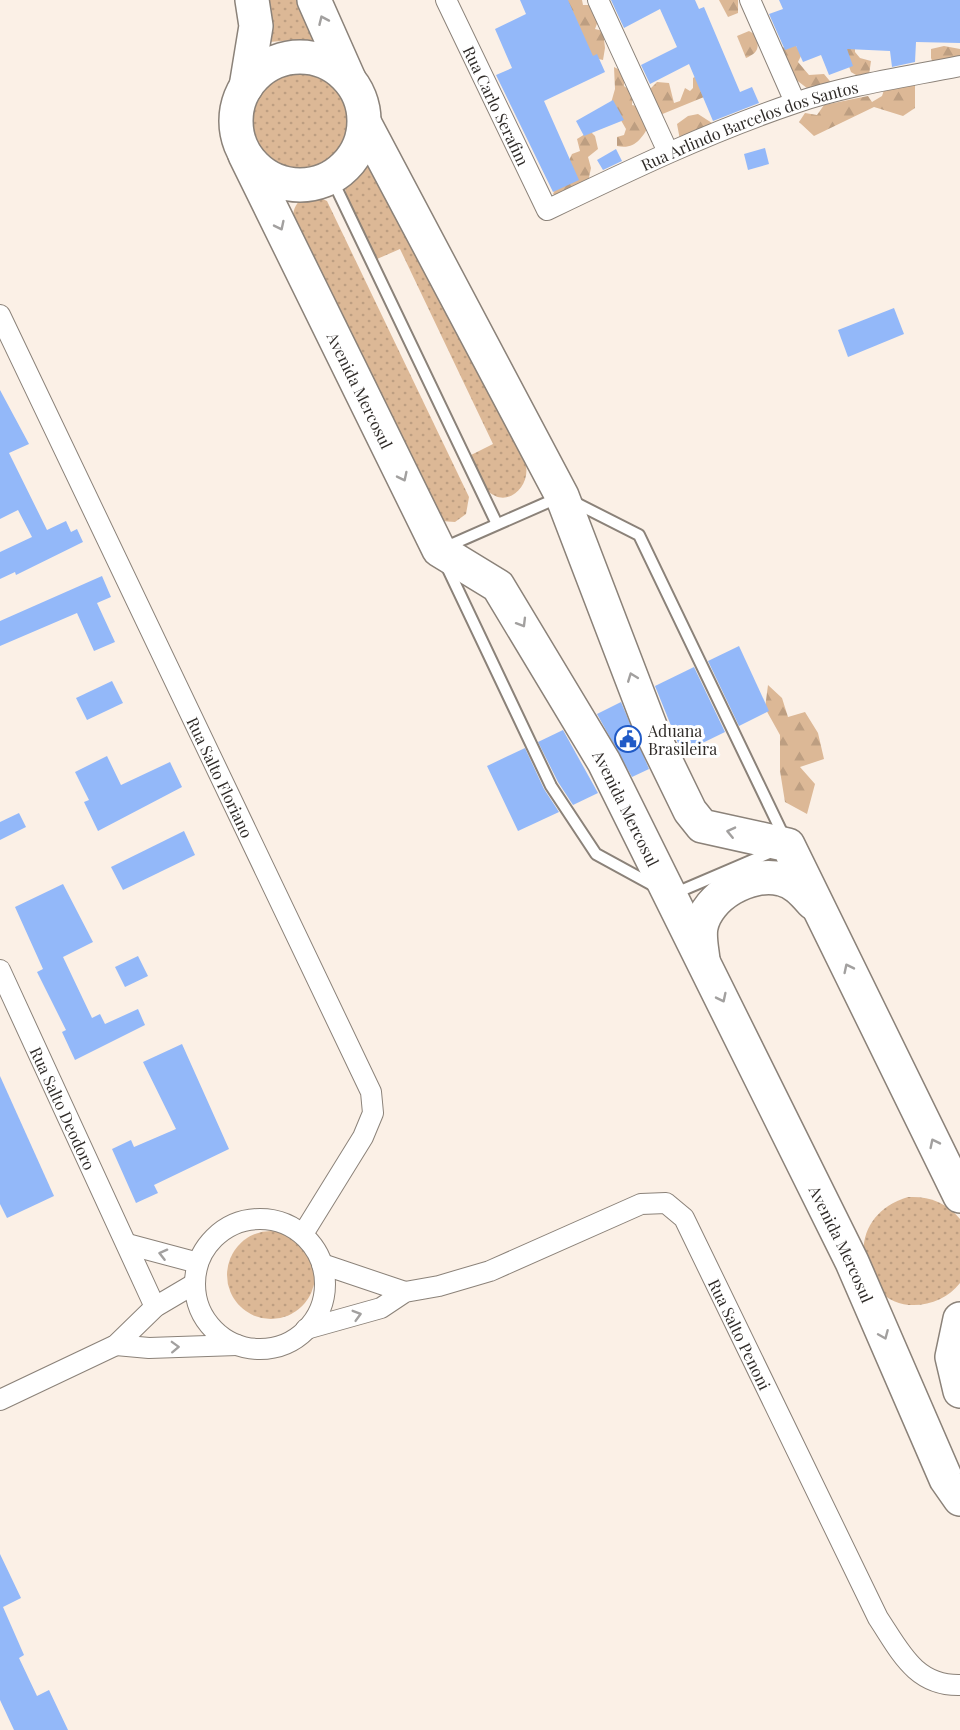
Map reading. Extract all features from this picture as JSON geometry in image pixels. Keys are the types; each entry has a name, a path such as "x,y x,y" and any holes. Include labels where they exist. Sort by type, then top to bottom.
{"highway":[{"name":"Avenida Mercosul","path":"252,0 256,26 246,87 237,108 237,130 245,154 439,550 498,586 514,609 604,762 852,1262 946,1479 960,1499"},
{"name":"Avenida Mercosul","path":"245,154 264,174 283,183 306,185 331,177 348,164 359,146 364,124 361,100 349,79 314,0"},
{"name":"Avenida Mercosul","path":"246,87 257,73 277,61 314,58 336,67 349,79"},
{"name":"Avenida Mercosul","path":"364,124 562,496 655,740 690,811 702,826 788,845"},
{"path":"788,845 960,1196"},
{"path":"703,960 701,927 713,901 756,878 780,878 798,887 820,911"},
{"path":"960,1319 952,1357 960,1391"}],"street":[{"name":"Rua Carlo Serafim","path":"446,0 547,210"},
{"path":"598,0 668,152"},
{"path":"750,0 795,102"},
{"name":"Rua Arlindo Barcelos dos Santos","path":"547,210 668,152 795,102 960,66"},
{"name":"Rua Salto Floriano","path":"1,315 371,1092 373,1113 363,1137 303,1234"},
{"name":"Rua Salto Deodoro","path":"0,970 111,1216 127,1244 155,1307"},
{"name":"Rua Salto Penoni","path":"306,1329 381,1308 405,1292 439,1286 490,1271 641,1204 666,1203 684,1218 879,1618 909,1666 942,1686 960,1685"},
{"path":"116,1345 150,1348 237,1345 258,1349 280,1346 299,1336 314,1321 323,1301 325,1283 322,1264 315,1248 303,1234 285,1223 264,1218 243,1220 223,1229 208,1244 198,1263 194,1284 197,1301 204,1318 218,1334 237,1345"},
{"path":"127,1244 198,1263"},
{"name":"Rua Salto Penoni","path":"322,1264 405,1292"},
{"path":"0,1400 116,1345 155,1307 194,1284"}],"lane":[{"path":"331,177 497,524"},
{"path":"562,496 639,535 788,845 671,895 596,854 551,786 439,550 562,496"}],"green space":[{"path":"265,0 307,0 316,43 295,40 269,42"},
{"path":"552,0 582,0 583,5 597,5 599,18 595,29 603,31 605,48 603,60 590,57"},
{"path":"719,0 738,0 738,13 728,17"},
{"path":"749,31 756,35 758,46 756,52 746,58 737,36"},
{"path":"792,41 802,54 798,62 809,75 824,74 834,86 812,92 790,75 776,53"},
{"path":"855,46 855,52 860,58 871,61 869,75 861,78 851,72 843,50"},
{"path":"944,46 960,49 960,63 935,68 931,58 931,49"},
{"path":"301,65 321,69 339,80 350,98 354,118 350,138 339,156 321,167 301,171 281,167 263,156 252,138 248,118 252,98 263,80 281,69"},
{"path":"614,67 624,72 624,86 633,93 632,105 641,107 650,124 637,142 623,147 617,146 617,137 624,135 626,129 611,103 615,89"},
{"path":"700,74 704,97 660,115 647,92 657,82 669,83 674,103 680,101 685,88 690,91 693,88 693,78"},
{"path":"915,80 915,108 903,116 874,107 814,136 799,122 805,113 817,115 824,105 868,96 872,102 882,96 884,90"},
{"path":"698,114 712,123 707,133 680,140 677,124 688,116"},
{"path":"590,131 595,136 598,149 588,157 591,168 587,187 560,197 553,194 572,154 580,151 577,139"},
{"path":"366,158 379,159 526,466 524,481 520,488 509,497 494,496 487,490 480,478 471,455 493,444 400,249 377,259 351,209 345,190 346,184"},
{"path":"316,196 327,201 469,497 466,514 455,522 441,521 293,220 294,210 299,202 306,197"},
{"path":"768,685 782,698 788,717 805,712 818,733 824,759 800,767 815,784 807,814 785,802 780,771 780,735 765,708"},
{"path":"908,1197 937,1201 949,1208 960,1219 960,1283 943,1298 920,1305 908,1305 887,1297 878,1289 869,1275 865,1261 866,1234 872,1222 893,1203"},
{"path":"271,1231 296,1238 308,1250 315,1275 308,1300 296,1312 271,1319 246,1312 234,1300 227,1275 234,1250 246,1238"}],"building":[{"path":"520,0 568,0 593,56 597,54 605,72 544,101 579,180 553,192 496,75 512,68 495,29 526,14"},
{"path":"611,0 695,0 699,9 704,7 740,92 752,87 759,103 713,121 689,64 650,84 641,65 677,47 660,9 624,28"},
{"path":"779,0 960,0 960,43 916,42 915,62 892,67 890,51 847,49 853,66 829,75 821,55 803,62 796,46 785,50 769,14 783,9"},
{"path":"613,100 624,120 584,136 576,121"},
{"path":"765,148 769,164 748,170 744,154"},
{"path":"616,149 622,161 603,170 597,160"},
{"path":"894,308 904,334 848,357 838,330"},
{"path":"0,390 29,444 9,453 47,530 66,521 71,532 77,529 83,542 16,575 15,572 0,579 0,552 32,537 18,510 0,519"},
{"path":"102,576 111,597 97,603 115,642 94,651 77,613 0,646 0,621"},
{"path":"739,646 769,711 739,726 708,661"},
{"path":"694,667 725,732 682,753 655,686"},
{"path":"112,681 123,703 87,720 76,698"},
{"path":"621,702 649,769 632,777 597,714"},
{"path":"563,730 598,793 573,805 558,782 538,742"},
{"path":"525,748 544,789 559,812 518,831 487,766"},
{"path":"107,756 121,785 170,762 182,787 98,831 84,802 89,800 75,772"},
{"path":"19,813 26,827 0,840 0,822"},
{"path":"184,831 195,855 123,890 111,867"},
{"path":"63,884 93,942 63,957 92,1018 100,1014 105,1024 138,1009 145,1025 75,1060 62,1032 66,1030 37,972 43,969 15,907"},
{"path":"138,956 148,976 125,987 115,967"},
{"path":"182,1044 229,1149 154,1185 158,1193 136,1203 112,1149 131,1140 134,1147 176,1129 143,1062"},
{"path":"0,1076 54,1196 7,1218 0,1204"},
{"path":"0,1554 21,1598 3,1607 24,1655 19,1658 37,1696 49,1690 68,1730 14,1730 0,1700"}],"place":[{"name":"Aduana Brasileira","path":"628,739"}]}
